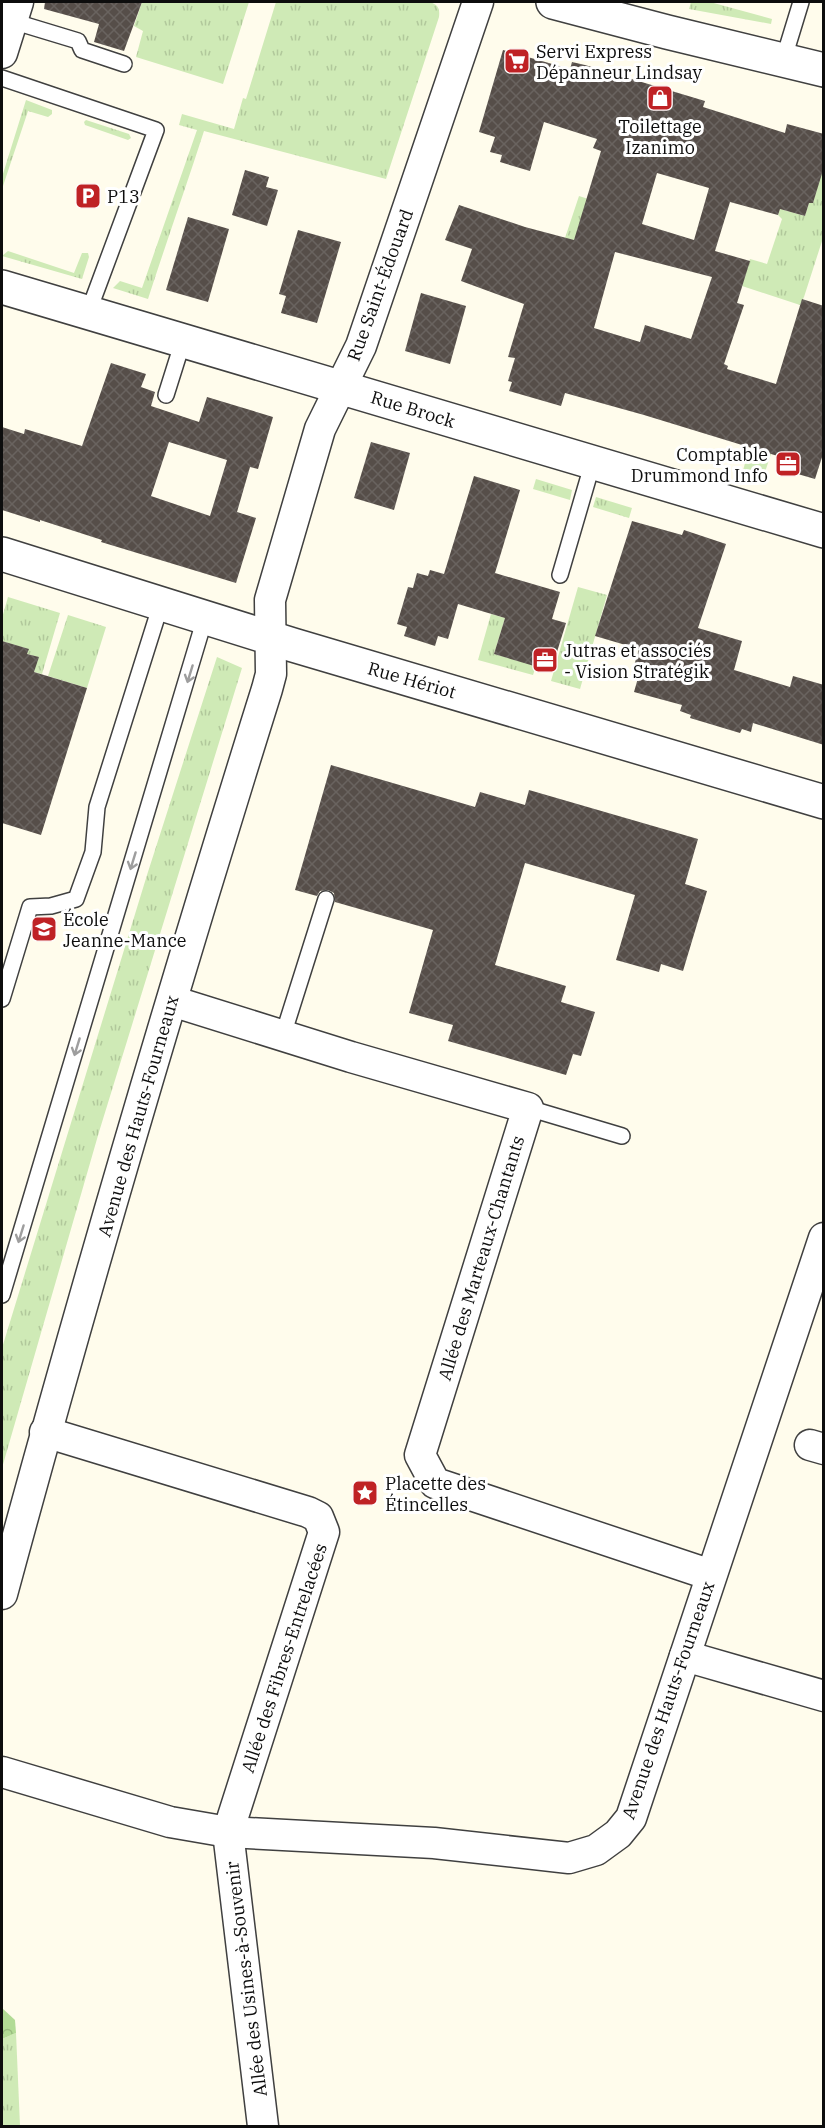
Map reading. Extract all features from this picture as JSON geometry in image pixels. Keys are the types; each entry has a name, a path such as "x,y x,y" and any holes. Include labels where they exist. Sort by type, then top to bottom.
{"street":[{"name":"Rue Saint-Édouard","path":"270,638 270,600 320,429 361,346 478,2"},
{"path":"553,2 824,70"},
{"path":"2,53 12,11"},
{"name":"Rue Brock","path":"2,287 824,531"},
{"name":"Rue Hériot","path":"2,554 270,638 824,802"},
{"name":"Avenue des Hauts-Fourneaux","path":"2,1594 45,1432 271,674 270,638"},
{"path":"172,1000 528,1108"},
{"name":"Allée des Marteaux-Chantants","path":"528,1108 420,1455 423,1463 435,1483 711,1575"},
{"name":"Avenue des Hauts-Fourneaux","path":"2,1772 170,1822 228,1832 434,1843 569,1858 596,1850 618,1834 631,1818 824,1238"},
{"name":"Allée des Fibres-Entrelacées","path":"45,1432 308,1512 318,1517 324,1532 228,1832"},
{"path":"685,1656 824,1696"},
{"name":"Allée des Usines-à-Souvenir","path":"228,1832 263,2127"}],"lane":[{"path":"783,60 801,2"},
{"path":"12,11 78,41 82,50 124,64"},
{"path":"2,78 156,130 88,313"},
{"path":"166,395 183,341"},
{"path":"560,575 593,462"},
{"path":"2,999 30,907 51,906 76,899 93,852 97,807 161,604"},
{"path":"2,1295 205,618"},
{"path":"283,1035 326,899"},
{"path":"528,1108 622,1136"}],"green space":[{"path":"142,2 249,2 223,84 136,57 143,31 134,26"},
{"path":"276,2 430,2 438,7 439,17 386,179 204,131 148,299 113,288 120,281 142,288 197,130 179,125 182,114 234,129 243,98 246,99"},
{"path":"691,2 710,2 772,19 771,24 689,9"},
{"path":"26,100 52,110 52,114 48,117 28,111 2,189 2,177"},
{"path":"86,120 129,134 131,138 128,140 85,125"},
{"path":"823,167 823,238 800,305 742,286 750,259 767,264 782,219 778,215 780,209 805,216 809,203 813,203"},
{"path":"579,196 610,206 599,247 565,238"},
{"path":"8,251 74,273 82,253 88,253 89,257 82,279 2,256"},
{"path":"749,449 771,454 762,481 742,474"},
{"path":"536,479 572,490 570,500 533,489"},
{"path":"596,497 632,508 629,518 593,507"},
{"path":"578,587 607,595 580,689 551,681"},
{"path":"8,597 60,613 42,674 34,672 38,657 27,654 28,649 2,641 2,618"},
{"path":"491,614 505,618 494,654 536,666 533,675 478,660"},
{"path":"68,615 106,627 87,688 48,676"},
{"path":"217,657 242,668 99,1132 2,1468 2,1348 147,875"},
{"path":"2,2008 15,2020 16,2033 2,2039"},
{"path":"16,2033 20,2126 2,2126 2,2039"}],"building":[{"path":"45,2 142,2 124,51 94,42 99,24 44,9"},
{"path":"503,50 570,69 572,62 585,65 705,101 703,107 785,133 787,124 824,134 824,167 813,203 809,203 805,216 780,209 778,215 730,202 715,251 750,261 737,303 744,305 724,364 728,366 727,369 776,384 802,299 824,306 824,451 815,479 777,468 781,457 644,415 565,393 561,406 509,391 512,382 508,381 515,358 508,357 524,304 461,281 472,249 445,240 459,205 525,227 574,240 601,151 593,148 597,139 544,122 530,171 500,162 502,155 490,152 495,137 479,132","holes":["657,173 709,188 694,240 642,224","615,252 712,277 691,339 645,325 640,342 594,328"]},
{"path":"245,170 269,177 266,187 278,190 267,226 232,215"},
{"path":"188,217 229,229 208,302 166,290"},
{"path":"298,230 341,242 317,323 281,313 286,296 279,294"},
{"path":"421,293 466,306 450,364 405,351"},
{"path":"111,363 146,374 141,387 155,392 151,406 199,422 207,397 273,417 258,469 250,467 237,512 256,518 236,583 2,510 2,427 24,434 25,429 82,446","holes":["169,442 227,460 210,516 151,496"]},
{"path":"371,442 410,453 394,510 354,498"},
{"path":"474,476 520,490 495,573 560,592 552,619 566,623 551,671 494,654 505,618 458,604 448,639 438,636 435,646 404,636 407,627 397,624 408,587 413,588 417,573 428,576 430,570 444,574"},
{"path":"632,521 682,535 684,530 726,544 698,628 742,641 734,670 790,687 793,676 824,685 824,745 753,723 751,732 742,729 740,733 690,718 691,715 680,711 682,705 634,692 640,671 633,669 639,649 595,636"},
{"path":"2,641 29,649 27,654 39,657 34,672 87,688 41,835 2,823"},
{"path":"331,765 475,807 480,792 525,805 529,790 698,839 685,884 707,891 683,971 661,964 659,972 616,960 635,895 525,863 495,965 566,986 561,1002 595,1012 581,1056 573,1054 566,1075 448,1041 453,1025 409,1013 433,930 335,902 334,893 328,890 320,891 317,896 295,890"}],"place":[{"name":"Servi Express Dépanneur Lindsay","path":"517,61"},
{"name":"Toilettage Izanimo","path":"660,98"},
{"name":"P13","path":"88,196"},
{"name":"Comptable Drummond Info","path":"788,464"},
{"name":"Jutras et associés - Vision Stratégik","path":"545,660"},
{"name":"École Jeanne-Mance","path":"44,929"},
{"name":"Placette des Étincelles","path":"365,1493"}]}
